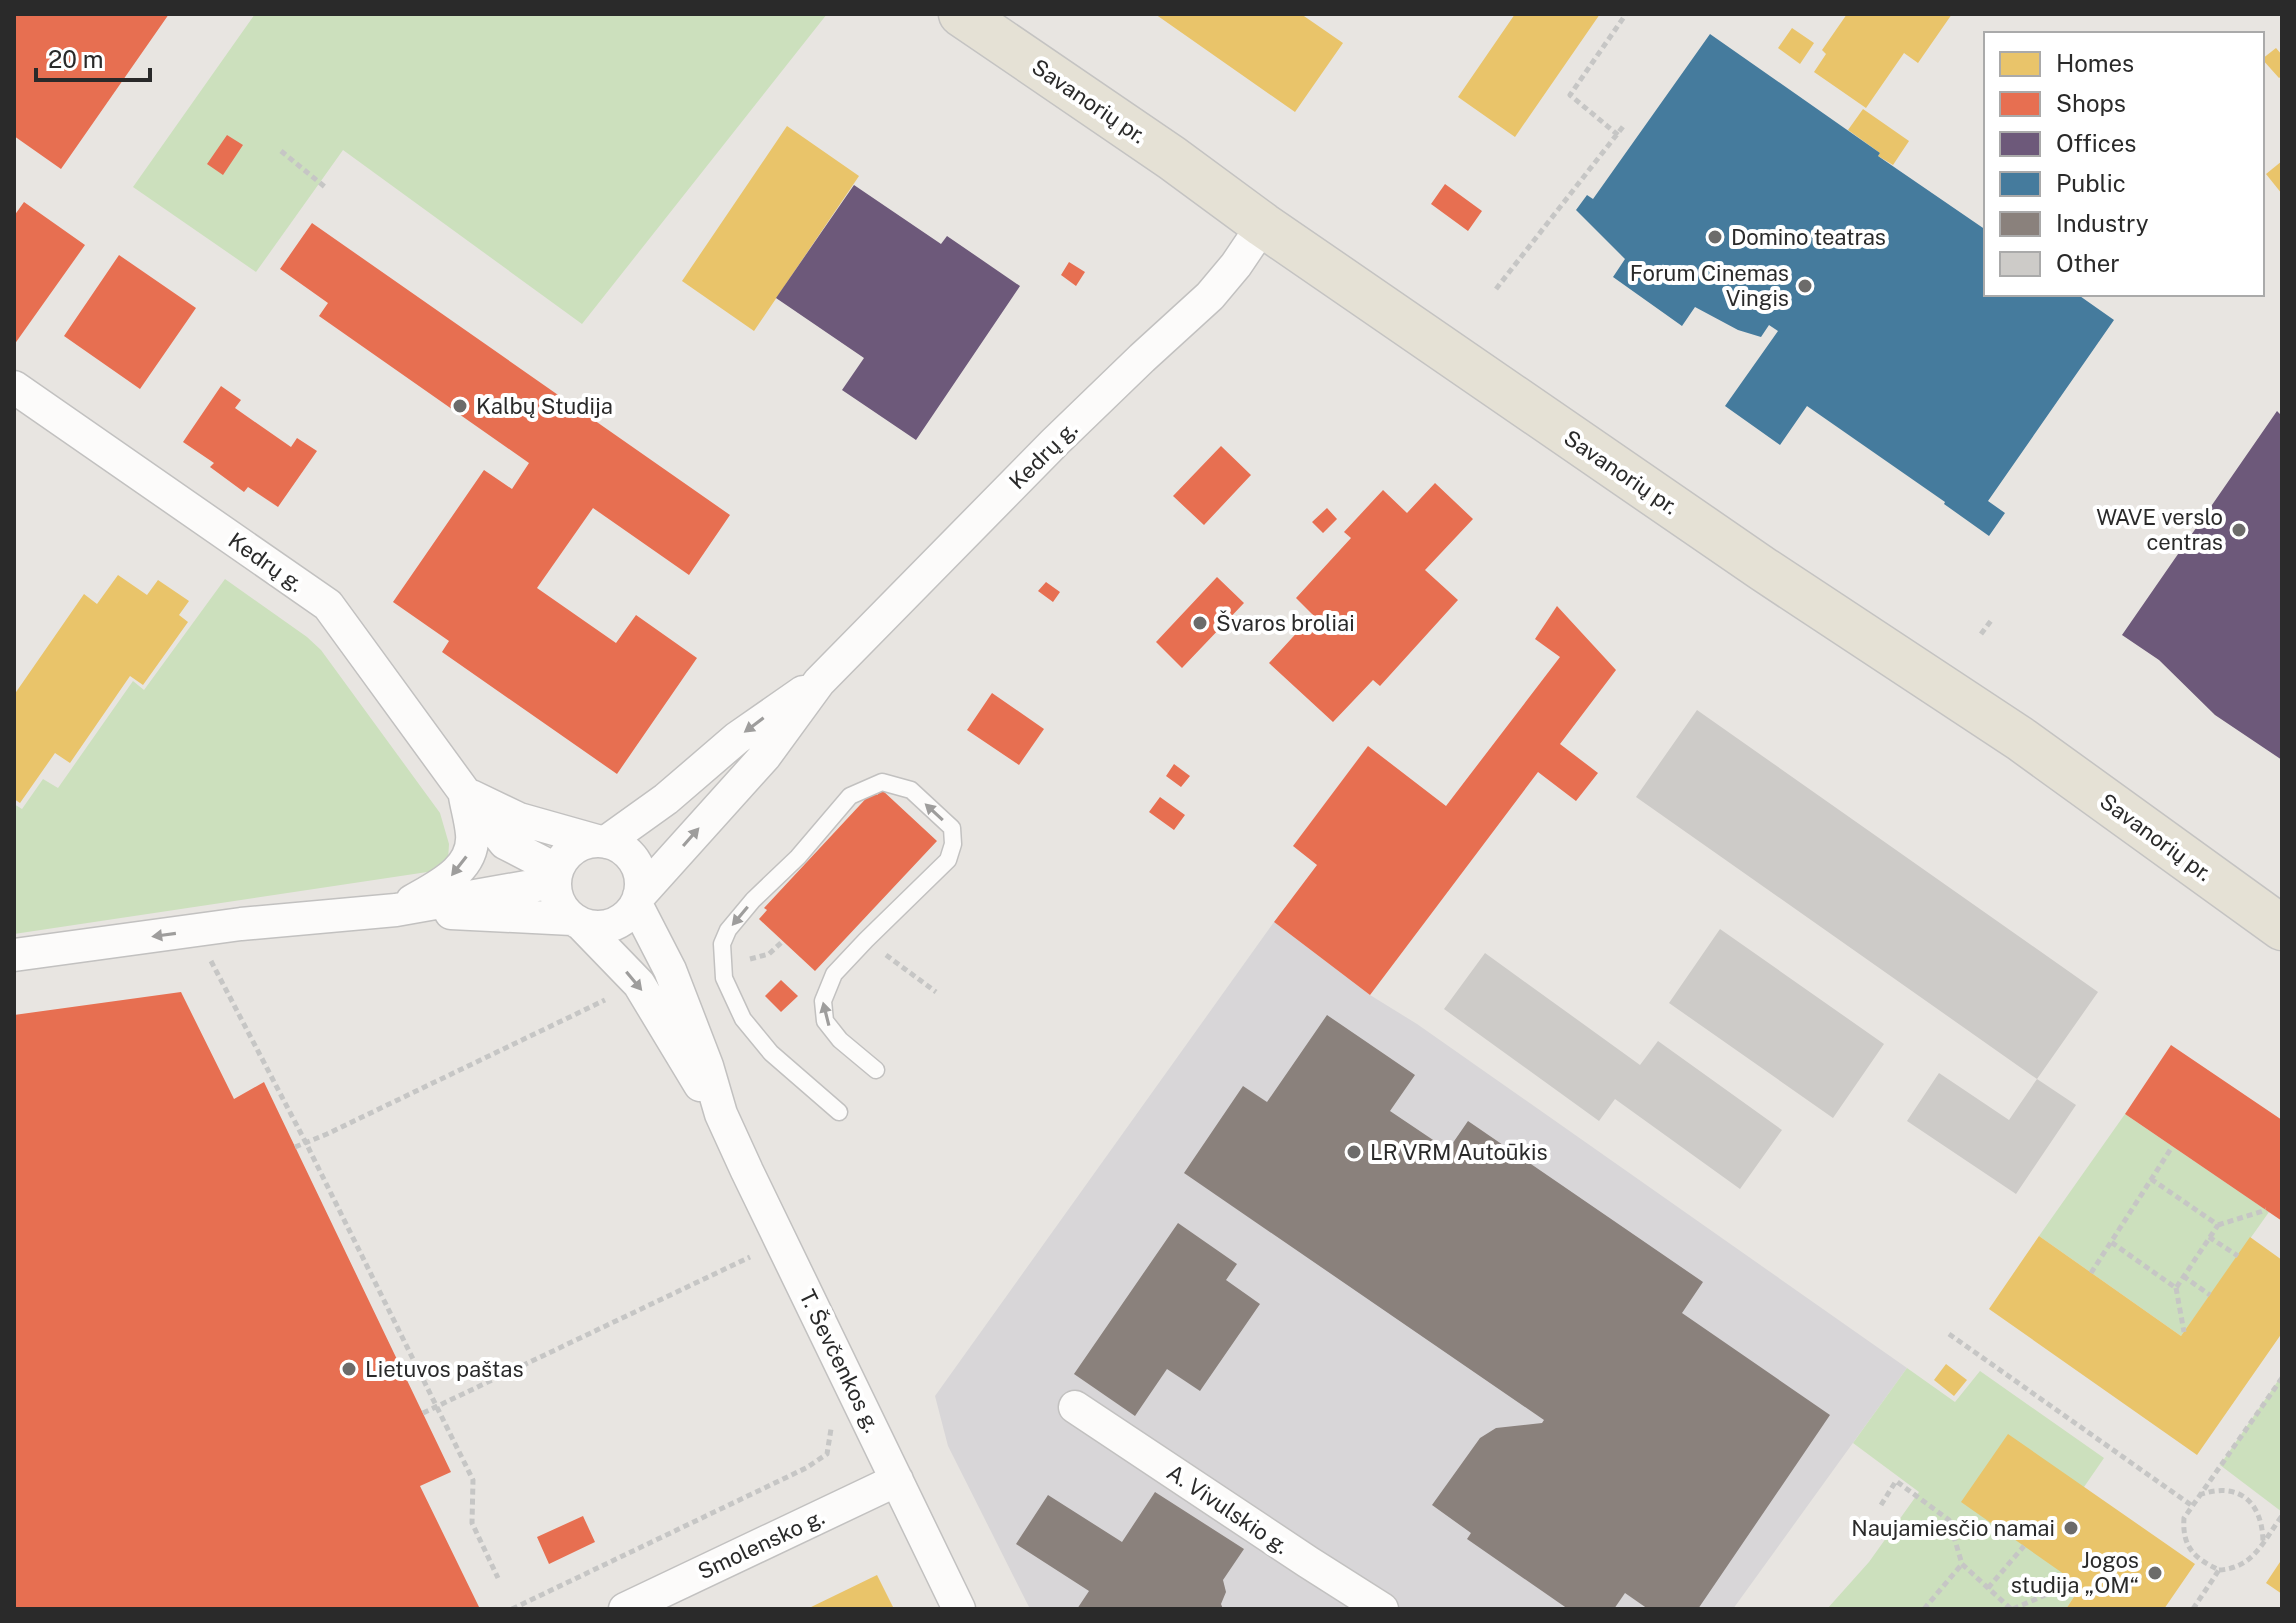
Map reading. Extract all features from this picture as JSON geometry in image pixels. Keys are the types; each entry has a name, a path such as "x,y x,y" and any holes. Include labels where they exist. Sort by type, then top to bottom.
{"main road":[{"name":"Savanorių pr.","path":"961,14 1737,551 2022,740 2282,928"}],"street":[{"name":"Kedrų g.","path":"638,900 765,756 819,682 1055,442 1210,296 1263,225"},
{"name":"Kedrų g.","path":"14,387 328,605 505,843 555,876"},
{"name":"Kedrų g.","path":"465,793 519,819 602,841 666,799 737,738 819,682"},
{"name":"Kedrų g.","path":"396,910 442,884 463,865 472,837 465,793"},
{"path":"396,910 576,922 599,928 617,923 631,912 638,900 640,876 632,858 616,845 602,841 578,846 570,851 555,876 559,904 576,922"},
{"path":"14,955 279,920 396,910 555,876"},
{"name":"T. Ševčenkos g.","path":"638,900 670,970 707,1066 721,1114 959,1609"},
{"name":"T. Ševčenkos g.","path":"576,922 639,984 692,1074 721,1114"},
{"name":"A. Vivulskio g.","path":"1075,1407 1382,1609"},
{"name":"Smolensko g.","path":"625,1609 897,1480"}],"lane":[{"path":"839,1112 771,1053 743,1019 724,978 722,944 728,930 753,900 798,857 850,796 882,782 911,790 952,828 953,844 948,860 834,974 823,1001 825,1021 840,1040 876,1070"}],"path":[{"path":"1618,135 1570,95 1626,14"},
{"path":"1496,289 1625,124"},
{"path":"281,151 325,187"},
{"path":"1981,634 1993,618"},
{"path":"866,940 936,992"},
{"path":"211,960 306,1143 473,1480 472,1523 498,1578"},
{"path":"295,1147 612,997"},
{"path":"2091,1273 2172,1147"},
{"path":"2151,1179 2218,1225"},
{"path":"2184,1332 2176,1288 2209,1237 2218,1225 2266,1210"},
{"path":"2209,1237 2238,1256"},
{"path":"2111,1242 2176,1288"},
{"path":"423,1413 750,1256 756,1269"},
{"path":"2183,1276 2210,1295"},
{"path":"1949,1334 2191,1505"},
{"path":"2282,1378 2191,1505 2184,1518 2183,1534 2190,1549 2202,1562 2219,1570 2235,1569 2247,1563 2282,1516"},
{"path":"2275,1388 2282,1392"},
{"path":"512,1609 806,1468 827,1454 832,1428"},
{"path":"1881,1505 1896,1481 1949,1520 1962,1564 2012,1609 2075,1582"},
{"path":"2199,1495 2214,1490 2231,1490 2246,1497 2259,1512 2263,1541"},
{"path":"1988,1588 2024,1546"},
{"path":"1924,1609 1962,1564"},
{"path":"2193,1609 2219,1570"}],"shaded area":[{"name":"LR VRM Autoūkis","path":"1274,922 1370,995 1417,1024 1907,1368 1733,1609 1030,1609 948,1446 935,1396"}],"green space":[{"path":"255,14 827,14 582,324 343,150 256,272 133,187"},
{"path":"225,579 321,650 440,813 449,844 448,861 434,871 14,934 14,804 22,809 43,779 58,788 133,681 144,690"},
{"path":"2125,1114 2269,1212 2181,1336 2039,1236"},
{"path":"1907,1368 1955,1402 1980,1371 2104,1458 2084,1487 2081,1586 2066,1609 1827,1609 1869,1562 1919,1492 1853,1443"},
{"path":"2282,1375 2282,1512 2220,1465"}],"building: Homes":[{"path":"1155,14 1301,14 1343,43 1295,112"},
{"path":"1515,14 1600,14 1515,137 1458,97"},
{"path":"1847,14 1952,14 1918,63 1904,53 1866,108 1814,72 1826,54 1822,50"},
{"path":"1792,28 1814,43 1800,64 1778,48"},
{"path":"2276,48 2282,55 2282,76 2279,78 2264,57"},
{"path":"1863,109 1909,141 1893,165 1848,130"},
{"path":"787,126 859,176 754,331 682,281"},
{"path":"2282,161 2282,194 2266,174"},
{"path":"118,575 147,595 158,580 189,601 179,615 188,622 143,685 130,676 70,763 55,753 20,803 14,799 14,695 84,594 97,604"},
{"path":"2039,1236 2181,1336 2250,1237 2282,1260 2282,1333 2197,1455 1989,1309"},
{"path":"1946,1364 1967,1380 1954,1396 1934,1380"},
{"name":"Naujamiesčio namai","path":"2008,1434 2195,1564 2164,1609 2066,1609 2081,1586 1961,1502"},
{"path":"2282,1559 2282,1594 2266,1583"},
{"path":"877,1575 894,1609 807,1609"}],"building: Shops":[{"path":"14,14 169,14 61,169 14,136"},
{"path":"227,135 243,145 223,175 207,164"},
{"path":"1445,184 1482,211 1468,231 1431,204"},
{"path":"24,202 85,245 14,345 14,216"},
{"path":"312,223 730,515 689,575 593,508 537,588 616,643 636,615 697,658 617,774 442,652 449,641 393,602 484,470 512,489 529,463 319,316 328,303 280,269"},
{"path":"119,255 196,308 140,389 64,336"},
{"path":"1069,262 1085,272 1076,286 1061,275"},
{"path":"221,386 241,400 235,408 291,447 297,438 317,451 278,507 248,487 244,492 210,467 214,463 183,442"},
{"path":"1221,446 1251,475 1204,525 1173,496"},
{"path":"1435,483 1473,519 1425,570 1458,600 1380,686 1373,680 1333,722 1269,663 1313,615 1296,598 1351,538 1344,532 1383,490 1407,513"},
{"path":"1327,508 1337,519 1323,533 1312,522"},
{"name":"Švaros broliai","path":"1217,577 1244,603 1182,668 1156,642"},
{"path":"1046,582 1060,592 1053,602 1038,591"},
{"path":"1557,606 1616,670 1560,744 1598,773 1576,801 1538,772 1370,995 1274,922 1317,865 1293,846 1368,746 1446,806 1560,657 1535,639"},
{"path":"992,693 1044,729 1019,765 967,730"},
{"path":"1174,764 1190,776 1181,787 1166,776"},
{"path":"882,790 937,841 815,971 759,919 767,910 764,908 873,791 877,795"},
{"path":"1160,797 1185,815 1174,830 1149,812"},
{"path":"781,980 798,996 781,1012 765,996"},
{"path":"181,992 234,1099 264,1082 451,1472 420,1486 480,1609 14,1609 14,1015"},
{"path":"2171,1045 2282,1120 2282,1221 2125,1114"},
{"path":"583,1516 595,1542 549,1564 537,1537"}],"building: Offices":[{"path":"854,185 941,244 947,236 1020,286 916,440 842,390 864,358 776,298"},
{"name":"WAVE verslo centras","path":"2277,411 2282,416 2282,760 2215,715 2159,660 2122,635"}],"building: Public":[{"name":"Forum Cinemas Vingis","path":"1710,34 1984,229 1984,296 2080,296 2114,320 1988,501 2005,513 1989,536 1807,406 1780,445 1725,406 1778,331 1769,325 1761,337 1738,330 1695,307 1682,326 1613,277 1625,259 1576,210 1587,195 1593,199"}],"building: Industry":[{"path":"1327,1015 1415,1075 1390,1111 1448,1150 1468,1121 1703,1282 1682,1313 1830,1415 1698,1609 1648,1609 1625,1593 1614,1609 1568,1609 1467,1539 1471,1533 1432,1505 1480,1438 1496,1428 1542,1423 1544,1420 1184,1173 1243,1086 1267,1102"},
{"path":"1178,1223 1237,1264 1226,1280 1260,1304 1200,1391 1167,1369 1135,1416 1074,1374"},
{"path":"1155,1492 1244,1549 1223,1580 1226,1592 1221,1604 1223,1609 1077,1609 1089,1591 1016,1544 1048,1495 1122,1542"}],"building: Other":[{"path":"1697,710 2098,992 2037,1079 1636,797"},
{"path":"1720,929 1884,1044 1833,1118 1669,1003"},
{"path":"1485,953 1640,1065 1658,1041 1782,1130 1740,1189 1615,1099 1599,1121 1444,1009"},
{"path":"1939,1073 2009,1120 2037,1079 2076,1105 2016,1194 1907,1121"}],"place":[{"name":"Domino teatras","path":"1715,237"},
{"name":"Forum Cinemas Vingis","path":"1805,286"},
{"name":"Kalbų Studija","path":"460,406"},
{"name":"WAVE verslo centras","path":"2239,530"},
{"name":"Švaros broliai","path":"1200,623"},
{"name":"LR VRM Autoūkis","path":"1354,1152"},
{"name":"Lietuvos paštas","path":"349,1369"},
{"name":"Naujamiesčio namai","path":"2071,1528"},
{"name":"Jogos studija „OM“","path":"2155,1573"}]}
